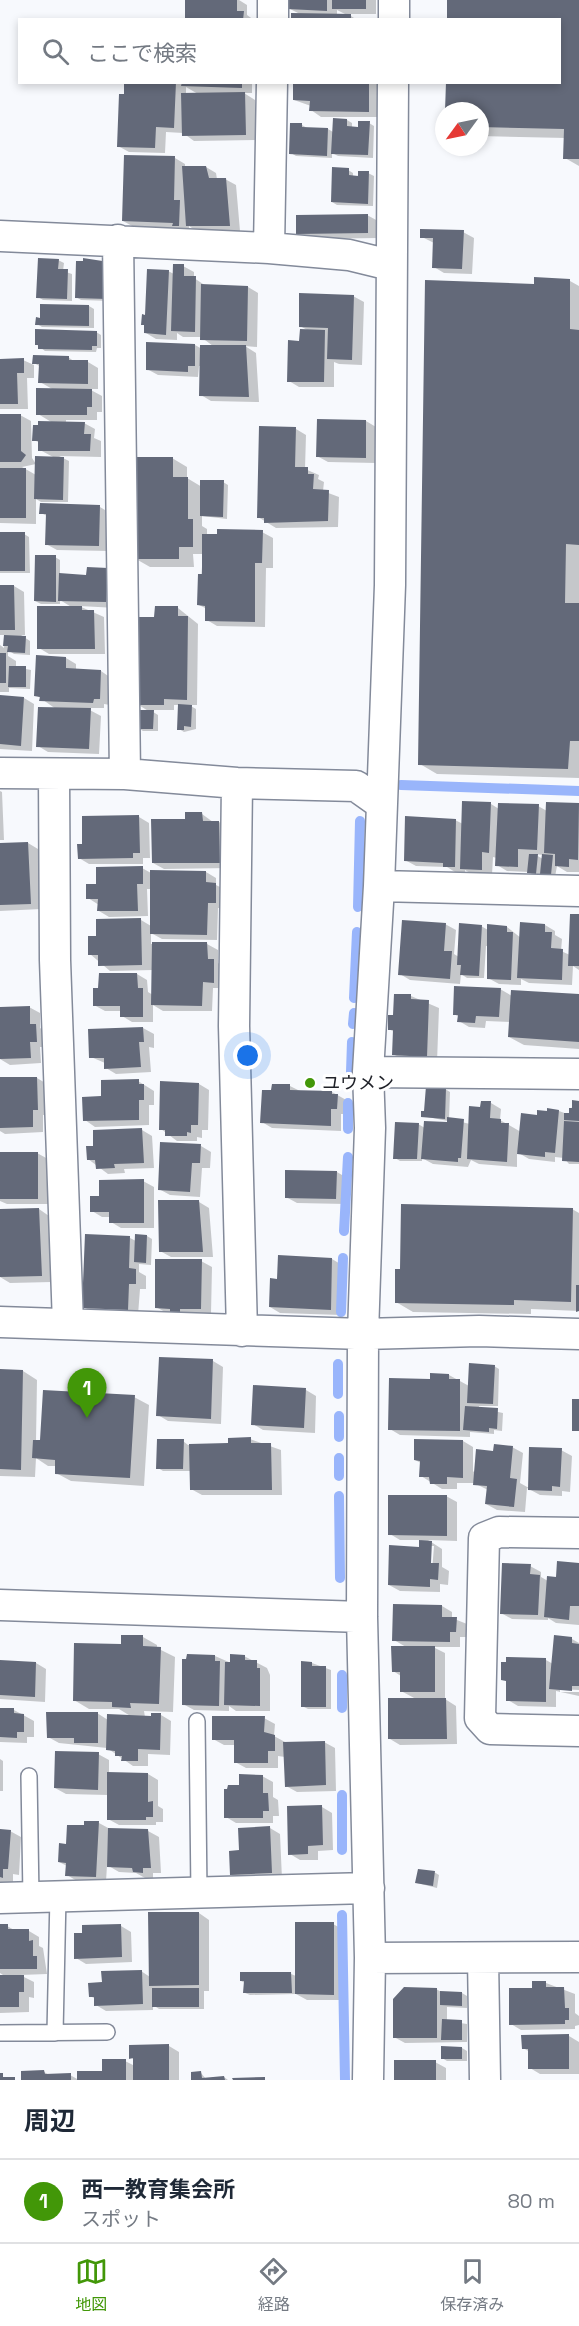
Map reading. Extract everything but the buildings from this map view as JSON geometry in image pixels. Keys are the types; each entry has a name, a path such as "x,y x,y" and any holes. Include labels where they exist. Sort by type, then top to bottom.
{"street":[{"path":"273,0 273,18"},
{"path":"394,0 394,18"},
{"path":"269,248 272,84"},
{"path":"368,2080 370,1958 362,1617 363,1334 370,1128 368,1072 379,886 380,803 390,585 390,265 393,84"},
{"path":"0,236 269,248 349,255 390,265"},
{"path":"118,240 125,774"},
{"path":"0,773 125,774 237,783 356,786 380,803"},
{"path":"54,775 56,960 68,1324"},
{"path":"237,783 234,1026 242,1331"},
{"path":"379,886 579,891"},
{"path":"368,1072 579,1074"},
{"path":"0,1322 363,1334 479,1331 579,1334"},
{"path":"579,1533 499,1532 484,1538 480,1718 490,1729 579,1731"},
{"path":"0,1605 362,1617"},
{"path":"0,1898 369,1888"},
{"path":"370,1958 579,1957"},
{"path":"483,1958 485,2080"}],"lane":[{"path":"196,1721 199,1893"},
{"path":"29,1776 45,1897 55,2033"},
{"path":"0,2032 107,2032"}],"waterway":[{"path":"401,785 579,791"},
{"path":"358,907 360,821"},
{"path":"354,998 357,932"},
{"path":"353,1024 354,1013"},
{"path":"351,1072 352,1042"},
{"path":"348,1103 348,1129"},
{"path":"344,1231 348,1157"},
{"path":"341,1312 343,1258"},
{"path":"338,1364 338,1394"},
{"path":"339,1416 339,1437"},
{"path":"339,1458 339,1476"},
{"path":"339,1496 340,1578"},
{"path":"342,1675 342,1708"},
{"path":"342,1795 342,1850"},
{"path":"342,1915 345,2080"}],"place":[{"name":"ユウメン","path":"310,1083"},
{"name":"西一教育集会所","path":"87,1418"}]}
